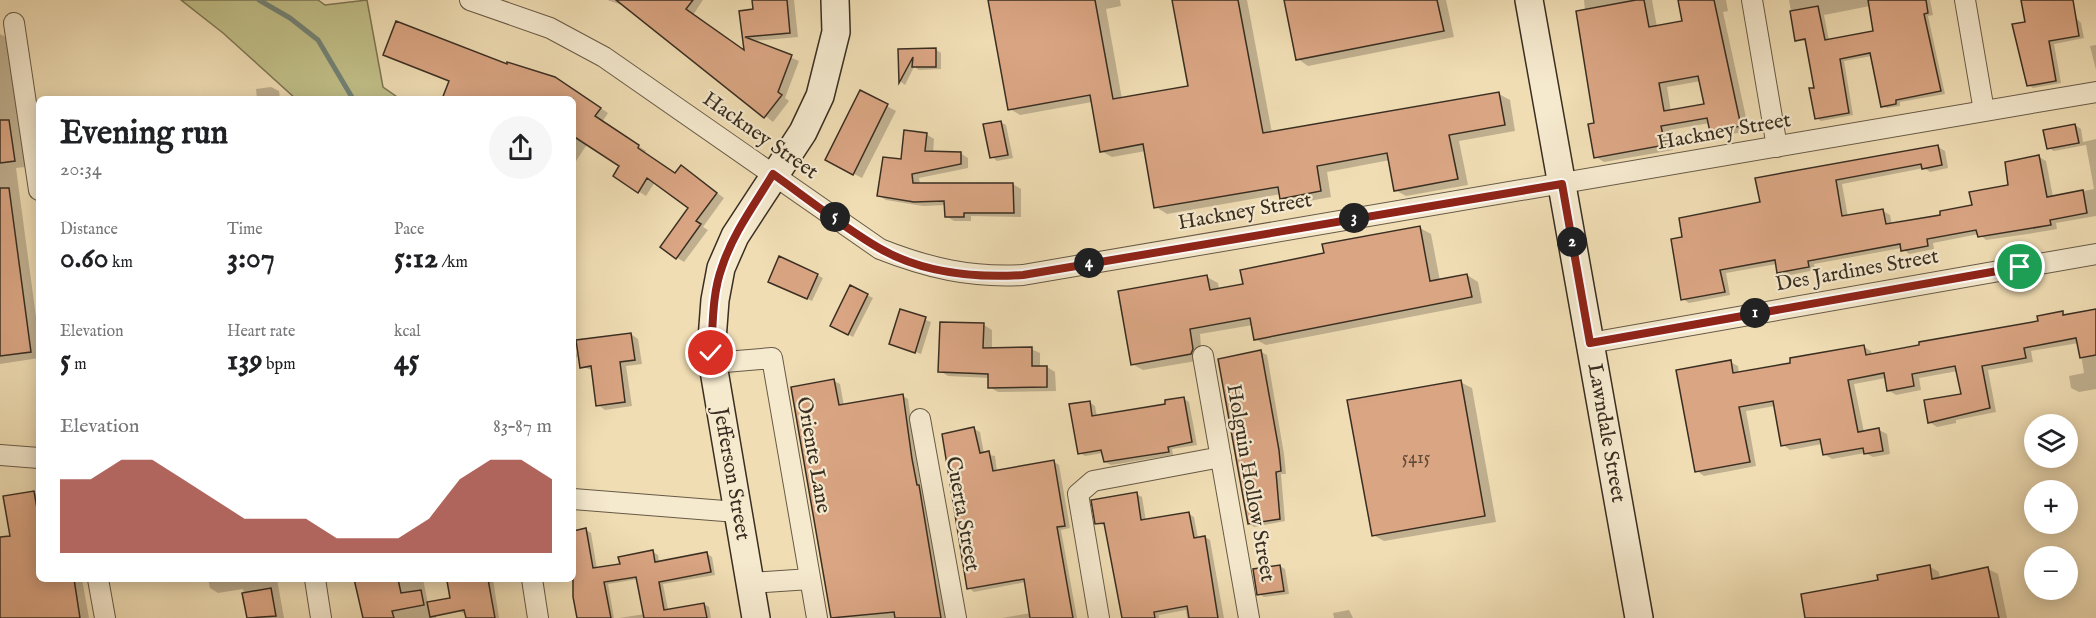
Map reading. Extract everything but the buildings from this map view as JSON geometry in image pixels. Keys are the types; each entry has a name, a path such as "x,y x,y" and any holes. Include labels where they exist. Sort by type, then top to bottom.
{"street":[{"name":"Hackney Street","path":"470,0 502,6 604,57 880,249 916,264 956,273 991,277 1023,275 2096,92"},
{"name":"Jefferson Street","path":"756,618 713,363 715,300 721,268 735,236 773,174 803,132 820,96 836,32 835,0"},
{"name":"Lawndale Street","path":"1529,0 1640,618"},
{"path":"1752,0 1777,147"},
{"path":"1965,0 1984,111"},
{"path":"14,23 36,170"},
{"name":"Des Jardines Street","path":"1590,343 2096,254"},
{"name":"Holguin Hollow Street","path":"1203,356 1249,618"},
{"name":"Oriente Lane","path":"713,363 772,358 817,618"},
{"name":"Cuerta Street","path":"920,419 956,618"},
{"path":"0,454 36,458"},
{"path":"1099,618 1078,494 1093,481 1221,458"},
{"path":"576,499 737,512"},
{"path":"750,583 810,579"},
{"path":"99,582 105,618"},
{"path":"315,582 321,618"},
{"path":"532,582 538,618"}],"shaded area":[{"path":"181,0 318,0 325,5 367,0 383,87 396,96 293,96 223,33"}],"waterway":[{"path":"259,0 290,18 318,40 351,96"}],"route":[{"path":"711,353 715,300 721,268 735,236 773,174 880,249 916,264 956,273 991,277 1023,275 1562,184 1590,343 2020,267"}]}
